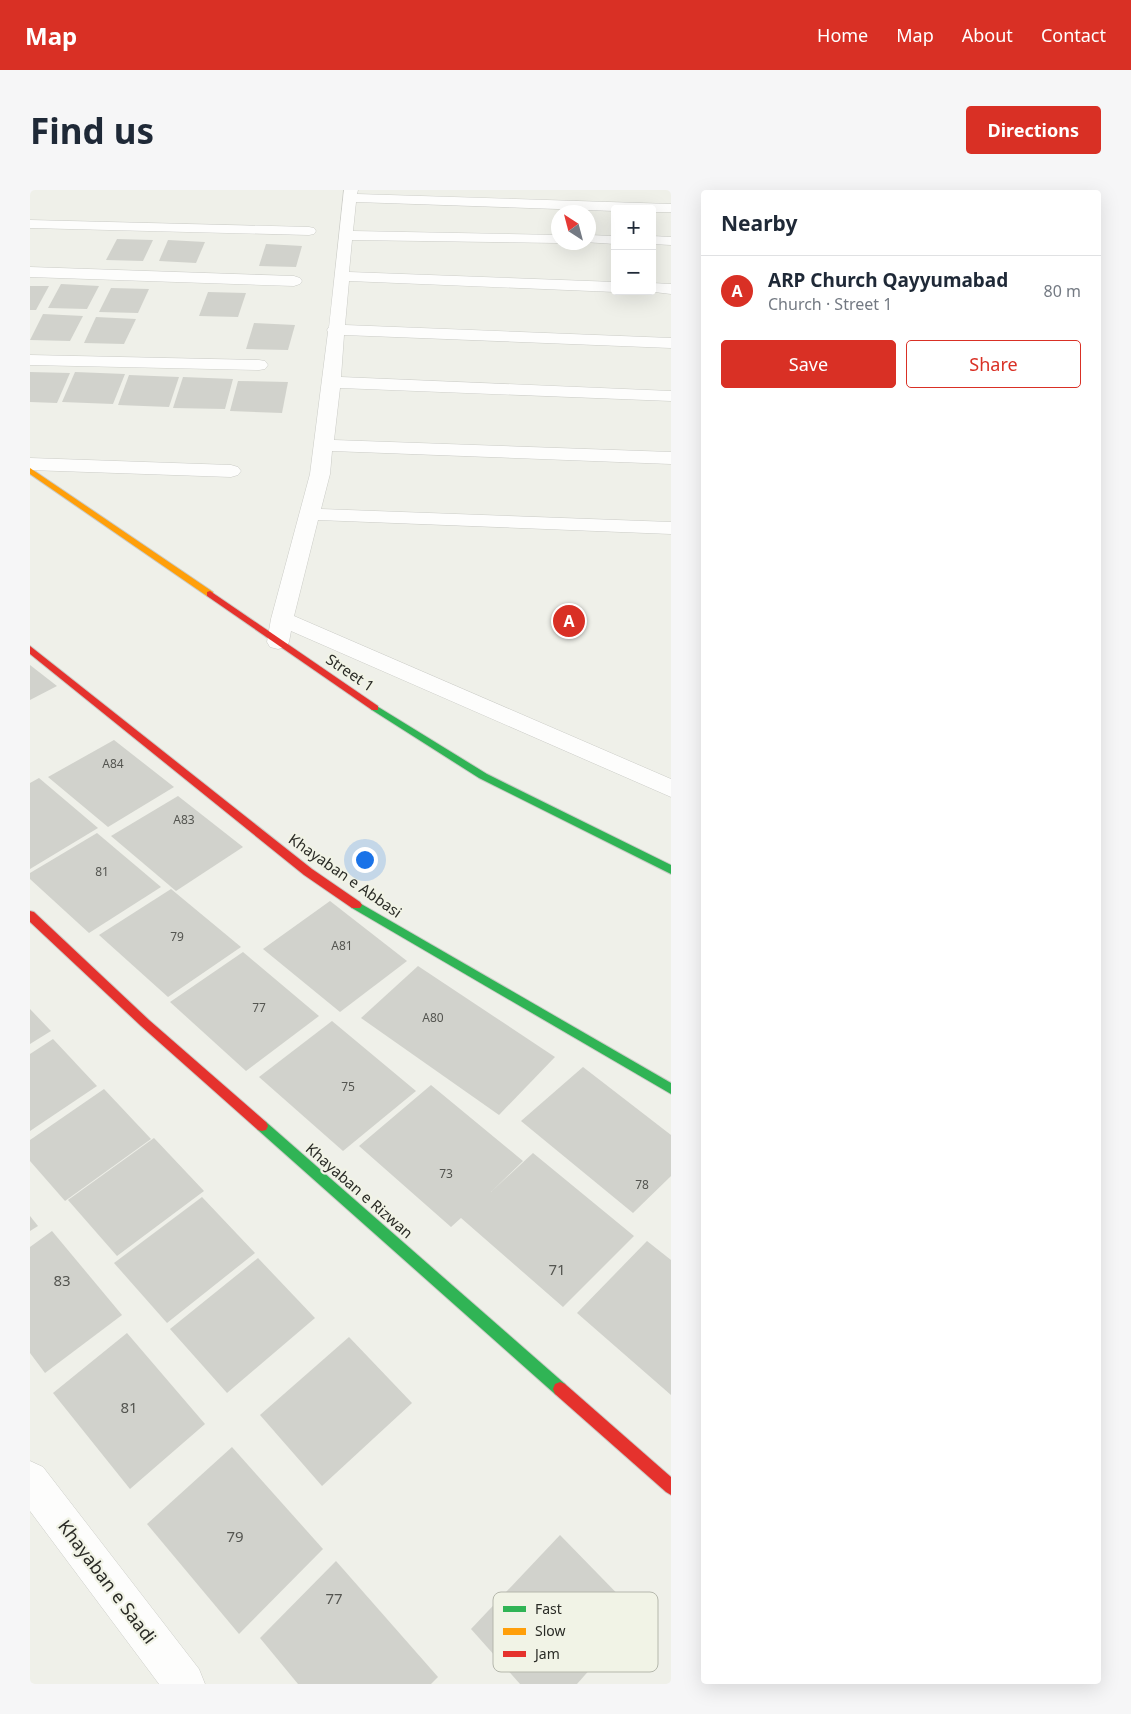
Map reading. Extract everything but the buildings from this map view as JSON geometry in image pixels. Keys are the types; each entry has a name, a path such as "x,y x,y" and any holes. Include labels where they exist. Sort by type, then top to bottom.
{"street":[{"path":"278,642 282,619 320,474 332,382 344,235 351,194 671,208"},
{"path":"30,224 308,231"},
{"path":"344,235 551,239"},
{"path":"596,239 611,240"},
{"path":"656,240 671,241"},
{"path":"30,272 294,281"},
{"path":"341,276 611,287"},
{"path":"656,288 671,289"},
{"path":"335,330 671,343"},
{"path":"30,360 259,364"},
{"path":"332,382 671,396"},
{"path":"323,445 671,458"},
{"path":"30,464 231,471"},
{"name":"Street 1","path":"30,470 390,718 483,776 671,870"},
{"path":"309,514 671,528"},
{"path":"282,619 671,789"},
{"name":"Khayaban e Abbasi","path":"30,649 300,866 341,896 382,922 671,1089"},
{"name":"Khayaban e Rizwan","path":"30,915 145,1023 671,1487"},
{"name":"Khayaban e Saadi","path":"30,1480 184,1684"}],"traffic: fast":[{"path":"375,708 483,776 671,870"},
{"path":"356,905 671,1089"},
{"path":"262,1126 560,1389"}],"traffic: slow":[{"path":"30,470 210,594"}],"traffic: jam":[{"path":"210,594 375,708"},
{"path":"30,649 308,872 356,905"},
{"path":"30,915 145,1023 262,1126"},
{"path":"560,1389 671,1487"}],"place":[{"name":"ARP Church Qayyumabad","path":"569,621"}]}
